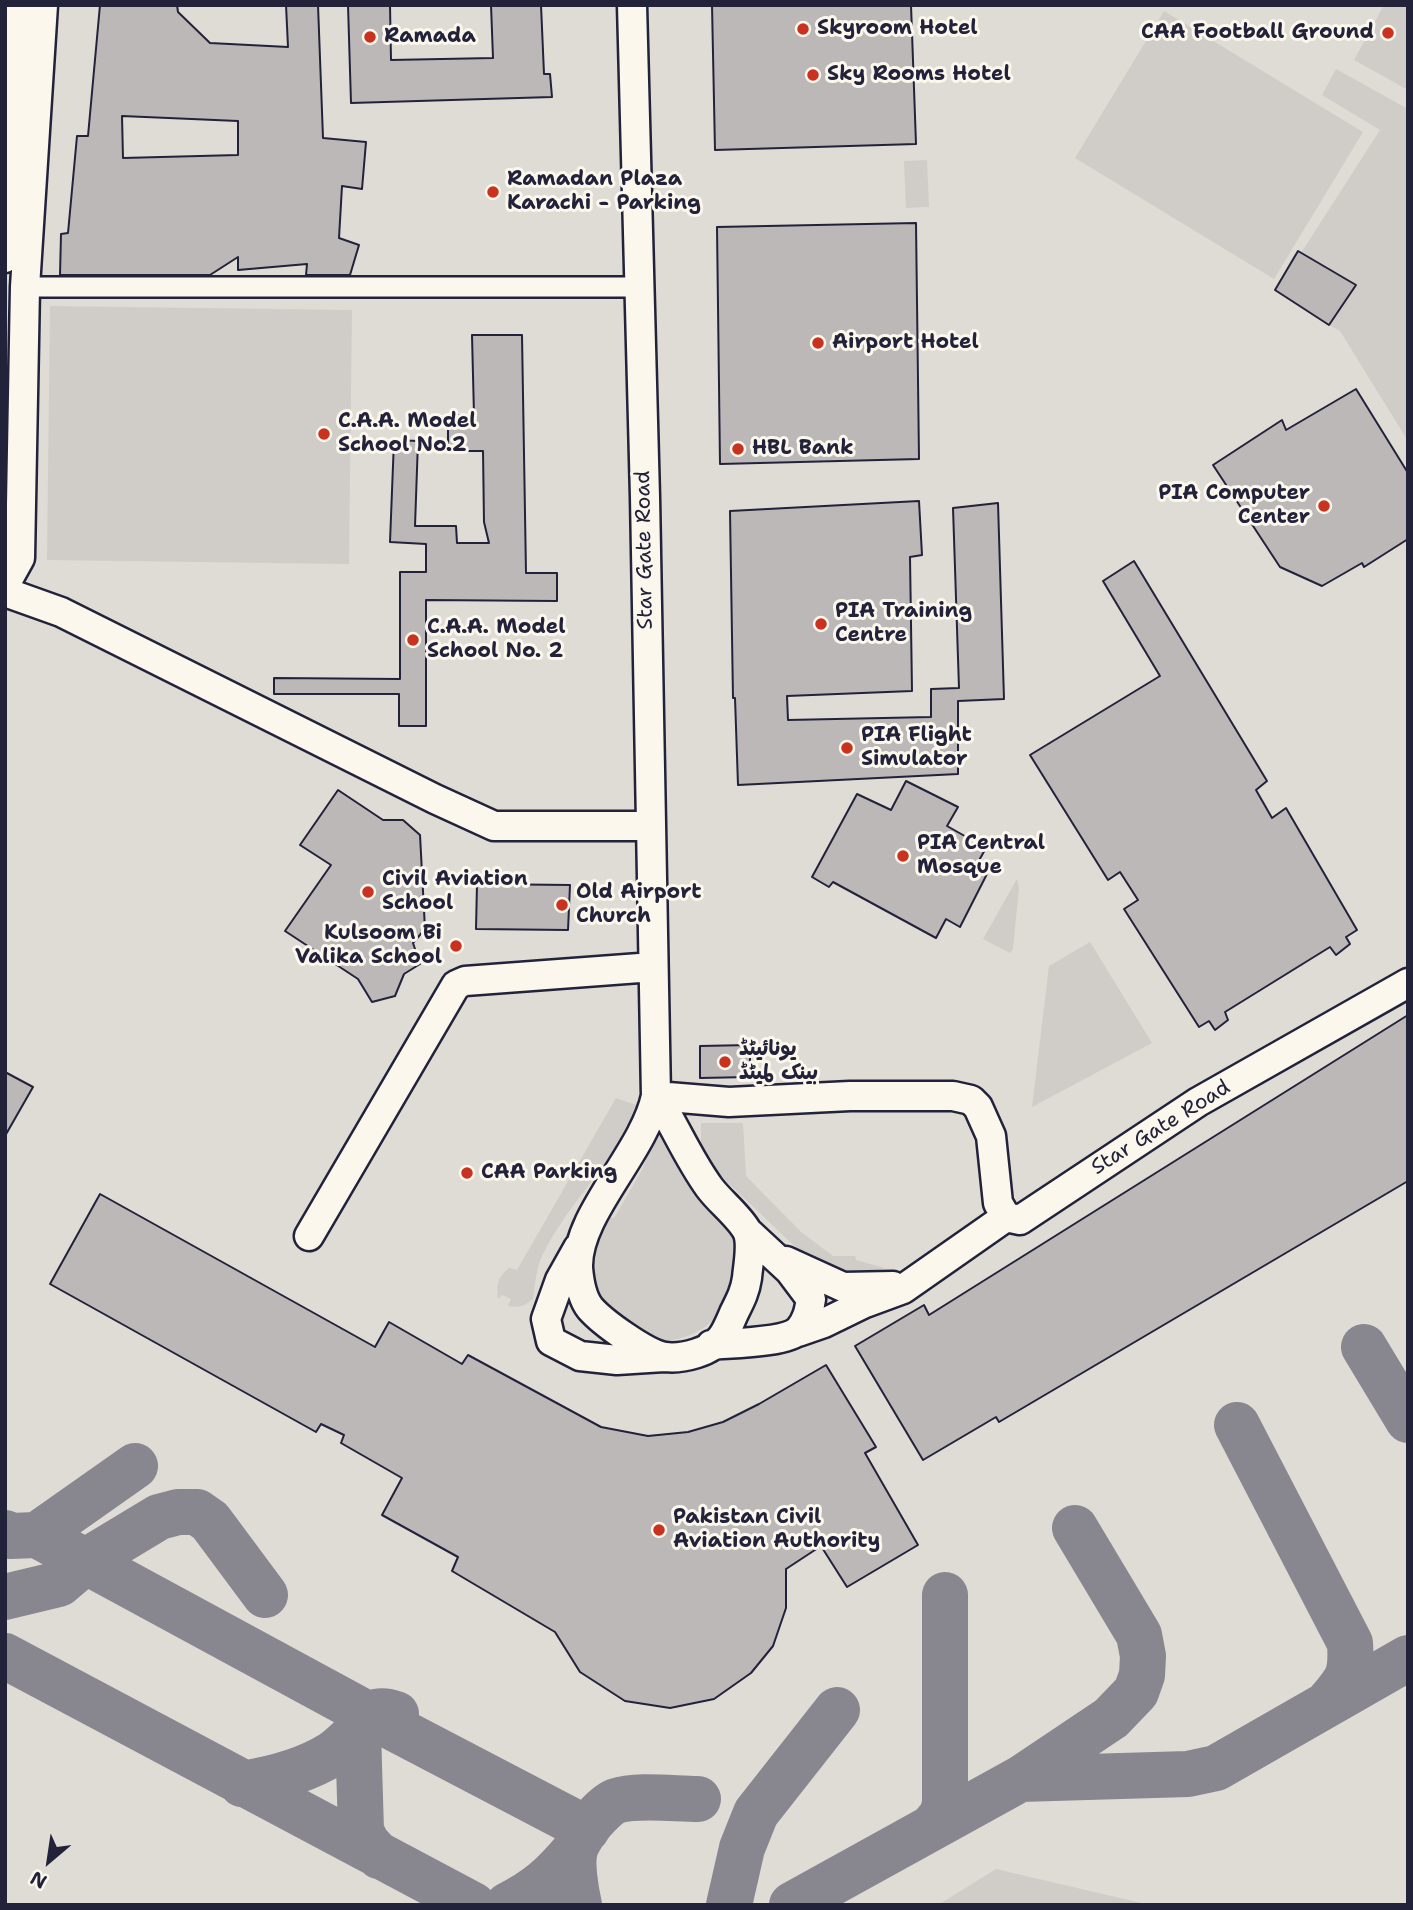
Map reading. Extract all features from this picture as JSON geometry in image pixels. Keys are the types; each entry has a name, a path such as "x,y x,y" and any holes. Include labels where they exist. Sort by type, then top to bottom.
{"street":[{"path":"5,585 20,558 25,288 16,5"},
{"path":"5,258 20,183 43,5"},
{"name":"Star Gate Road","path":"632,5 645,497 656,1096"},
{"path":"25,288 638,287"},
{"path":"5,592 61,612 494,826 649,826"},
{"path":"309,1236 456,985 465,981 653,967"},
{"name":"Star Gate Road","path":"1006,1217 1020,1220 1039,1209 1198,1102 1408,983"},
{"path":"656,1096 700,1115 948,1111 983,1119 993,1146 998,1203 1006,1217 907,1286 824,1324 785,1337 711,1345"},
{"path":"656,1096 710,1190 748,1232 790,1271 811,1299 808,1316 797,1332"},
{"path":"656,1096 632,1154 596,1210 560,1280 546,1319 551,1341 580,1356 617,1360 698,1354 722,1338 745,1291 749,1258 748,1232"},
{"path":"580,1244 579,1280 589,1307 626,1338 664,1357"},
{"path":"771,1253 843,1287 907,1286"}],"shaded area":[{"path":"5,5 1408,5 1408,1905 5,1905"},
{"name":"CAA Football Ground","path":"1384,5 1408,5 1408,90 1354,60"},
{"path":"1164,11 1363,132 1274,279 1075,158"},
{"path":"1336,69 1408,109 1408,441 1340,331 1329,325 1355,285 1301,253 1380,130 1322,95"},
{"path":"927,160 929,207 906,208 904,161"},
{"path":"50,306 352,310 349,564 47,560"},
{"path":"1017,879 1019,888 1013,949 1010,953 983,939"},
{"path":"1090,942 1152,1043 1032,1107 1049,966"},
{"path":"616,1098 636,1105 627,1126 604,1164 553,1236 540,1261 533,1299 522,1306 508,1306 511,1299 502,1295 498,1299 500,1278 509,1268 517,1270"},
{"path":"701,1123 743,1123 746,1176 801,1232 833,1256 855,1256 856,1260 885,1268 850,1276 809,1260 721,1176 701,1148"},
{"path":"657,1132 664,1136 678,1168 696,1197 729,1232 736,1252 736,1274 731,1295 717,1316 695,1333 665,1341 651,1340 628,1330 591,1289 591,1246 605,1217 614,1218 642,1170"},
{"path":"996,1869 1150,1905 938,1905"}],"building":[{"path":"100,5 177,5 178,12 210,43 288,47 286,5 318,5 323,138 366,142 362,189 342,186 339,238 359,245 350,275 306,275 307,264 238,270 238,257 210,275 60,275 61,234 68,233 77,136 88,136","holes":["122,116 238,121 238,155 123,158"]},
{"name":"Ramada","path":"348,5 390,5 391,60 493,58 491,5 541,5 544,74 550,74 552,97 351,103"},
{"name":"Sky Rooms Hotel","path":"712,5 911,5 916,144 715,150"},
{"name":"Airport Hotel","path":"916,223 919,459 720,464 717,227"},
{"path":"1298,251 1356,285 1329,325 1275,290"},
{"path":"472,335 522,335 526,573 557,573 557,601 426,600 426,726 399,726 399,694 274,694 274,678 400,679 400,572 426,572 426,544 390,542 394,440 418,441 415,526 456,526 457,543 489,543 484,522 483,451 448,451 448,415 474,415"},
{"name":"PIA Computer Center","path":"1356,389 1408,473 1408,539 1364,567 1362,563 1322,586 1280,567 1213,465 1282,420 1286,430"},
{"path":"919,501 922,555 910,557 912,691 787,696 788,720 931,717 931,689 959,688 953,508 998,503 1004,699 958,701 958,774 738,785 733,698 730,511"},
{"path":"1134,561 1267,781 1256,790 1272,818 1286,808 1357,930 1346,937 1350,944 1336,955 1330,947 1225,1012 1228,1020 1215,1030 1209,1021 1199,1027 1124,909 1138,900 1120,872 1108,880 1030,755 1160,676 1103,581"},
{"name":"PIA Central Mosque","path":"906,781 958,807 947,826 986,848 977,864 989,870 960,927 946,919 936,938 833,882 829,887 812,877 857,794 891,810"},
{"name":"Civil Aviation School","path":"338,790 383,820 403,820 420,835 425,929 413,943 420,964 404,974 395,996 372,1002 358,979 285,931 331,865 300,845"},
{"path":"477,884 570,885 568,930 476,929"},
{"path":"1408,1015 1408,1181 999,1422 996,1417 923,1460 855,1346 924,1305 929,1315"},
{"name":"یونائیٹڈ بینک لمیٹڈ","path":"750,1045 750,1077 700,1078 700,1046"},
{"path":"5,1072 33,1087 5,1136"},
{"name":"Pakistan Civil Aviation Authority","path":"100,1194 375,1347 389,1322 462,1364 468,1355 601,1427 648,1436 688,1432 723,1422 826,1365 876,1447 865,1453 918,1545 847,1587 821,1546 786,1569 786,1608 773,1646 751,1673 714,1699 670,1708 625,1701 580,1672 555,1632 452,1571 458,1557 382,1515 402,1478 341,1443 344,1435 321,1424 316,1432 50,1284"}],"taxiway":[{"path":"1364,1347 1408,1420"},
{"path":"1237,1425 1350,1643 1347,1676 1327,1704"},
{"path":"37,1535 135,1466"},
{"path":"5,1597 59,1584 86,1561 159,1517 178,1512 197,1512 210,1521 265,1595"},
{"path":"1020,1779 1111,1718 1136,1692 1142,1675 1143,1656 1139,1635 1075,1528"},
{"path":"5,1533 10,1536 37,1535 369,1715 587,1829"},
{"path":"933,1826 942,1815 945,1804 945,1595"},
{"path":"5,1656 473,1905"},
{"path":"792,1905 1020,1779 1188,1774 1216,1768 1408,1658"},
{"path":"729,1905 742,1848 756,1813 837,1710"},
{"path":"379,1856 367,1843 361,1831 358,1732 364,1720 372,1713 383,1711 396,1714"},
{"path":"242,1784 300,1770 332,1754 358,1732"},
{"path":"579,1905 575,1885 575,1850 598,1815 616,1801 625,1799 698,1799"},
{"path":"508,1905 544,1882 575,1850"}],"place":[{"name":"Skyroom Hotel","path":"803,29"},
{"name":"CAA Football Ground","path":"1388,33"},
{"name":"Ramada","path":"370,37"},
{"name":"Sky Rooms Hotel","path":"813,75"},
{"name":"Ramadan Plaza Karachi - Parking","path":"493,192"},
{"name":"Airport Hotel","path":"818,343"},
{"name":"C.A.A. Model School No.2","path":"324,434"},
{"name":"HBL Bank","path":"738,449"},
{"name":"PIA Computer Center","path":"1324,506"},
{"name":"PIA Training Centre","path":"821,624"},
{"name":"C.A.A. Model School No. 2","path":"413,640"},
{"name":"PIA Flight Simulator","path":"847,748"},
{"name":"PIA Central Mosque","path":"903,856"},
{"name":"Civil Aviation School","path":"368,892"},
{"name":"Old Airport Church","path":"562,905"},
{"name":"Kulsoom Bi Valika School","path":"456,946"},
{"name":"یونائیٹڈ بینک لمیٹڈ","path":"725,1062"},
{"name":"CAA Parking","path":"467,1173"},
{"name":"Pakistan Civil Aviation Authority","path":"659,1530"}]}
